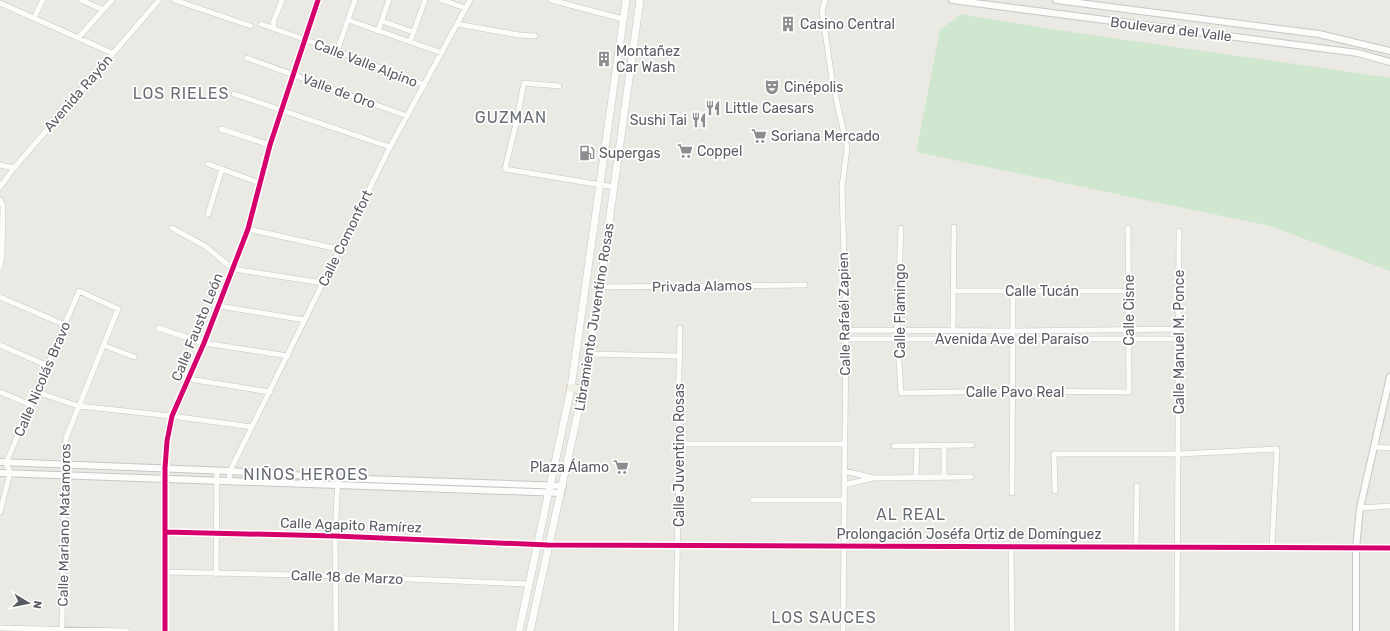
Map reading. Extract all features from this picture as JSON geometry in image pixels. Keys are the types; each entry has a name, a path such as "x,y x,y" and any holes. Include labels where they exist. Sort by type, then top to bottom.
{"main road":[{"name":"Libramiento Juventino Rosas","path":"519,631 571,388 626,0"},
{"name":"Libramiento Juventino Rosas","path":"530,631 583,390 600,287 640,0"},
{"path":"571,388 583,390"}],"street":[{"path":"34,18 42,0"},
{"path":"80,0 104,10"},
{"path":"79,37 112,0"},
{"name":"Avenida Rayón","path":"0,187 14,168 159,0"},
{"path":"174,0 251,26"},
{"path":"274,28 273,23 282,0"},
{"name":"Calle Fausto León","path":"165,631 165,468 167,441 172,416 204,343 248,229 281,109 318,0"},
{"path":"337,51 355,0"},
{"path":"378,31 389,0"},
{"path":"410,42 425,0"},
{"path":"442,0 465,8"},
{"name":"Calle Comonfort","path":"229,480 230,471 288,356 338,249 390,147 470,0"},
{"path":"551,0 623,19"},
{"path":"581,7 583,0"},
{"name":"Calle Rafaél Zapien","path":"825,0 822,12 825,34 832,79 847,148 842,187 846,330 843,631"},
{"name":"Boulevard del Valle","path":"952,0 1358,53 1390,62"},
{"name":"Boulevard del Valle","path":"1056,0 1319,34 1390,50"},
{"path":"1058,14 1060,0"},
{"path":"0,2 112,53"},
{"path":"348,20 442,53"},
{"path":"382,21 413,32"},
{"name":"Calle Valle Alpino","path":"261,24 425,85"},
{"path":"457,24 519,35 535,36"},
{"name":"Valle de Oro","path":"247,58 407,116"},
{"path":"558,86 524,83 505,169 614,187"},
{"path":"234,94 390,147"},
{"path":"221,129 270,145"},
{"path":"208,164 260,183"},
{"path":"0,166 14,168"},
{"path":"208,214 222,169"},
{"path":"0,200 3,206 2,256 0,267"},
{"path":"954,227 954,330"},
{"path":"172,228 205,246 234,268 323,283"},
{"name":"Calle Flamingo","path":"901,228 897,330 901,393"},
{"name":"Calle Cisne","path":"1128,228 1129,392"},
{"path":"248,229 338,249"},
{"name":"Calle Manuel M. Ponce","path":"1178,631 1179,231"},
{"name":"Privada Alamos","path":"600,287 805,285"},
{"path":"1012,493 1013,290"},
{"name":"Calle Mariano Matamoros","path":"62,630 64,464 66,438 118,309 79,291"},
{"name":"Calle Nicolás Bravo","path":"3,462 37,392 79,291"},
{"name":"Calle Tucán","path":"954,291 1129,291"},
{"path":"0,297 65,325"},
{"path":"219,306 305,320"},
{"path":"158,328 204,343 288,356"},
{"name":"Calle Juventino Rosas","path":"676,631 680,328"},
{"name":"Avenida Ave del Paraíso","path":"846,330 1012,331 1179,329"},
{"name":"Avenida Ave del Paraíso","path":"846,339 1179,339"},
{"path":"0,345 48,366"},
{"path":"103,345 134,356"},
{"path":"589,354 680,356"},
{"path":"1356,631 1356,548 1360,508 1390,376"},
{"path":"189,379 270,392"},
{"name":"Calle Pavo Real","path":"901,393 1012,391 1129,392"},
{"path":"0,392 31,405"},
{"path":"37,392 78,406 172,416 252,427"},
{"path":"679,444 845,444"},
{"path":"894,446 972,445"},
{"path":"916,478 917,446"},
{"path":"944,446 944,478"},
{"path":"1374,447 1390,448"},
{"path":"1055,491 1054,454 1179,454 1277,449 1272,547"},
{"path":"3,462 230,471 338,478 563,486"},
{"path":"0,512 10,473 3,462"},
{"path":"216,574 217,471"},
{"path":"0,472 165,477 338,486 561,493"},
{"path":"844,472 874,478 971,477"},
{"path":"336,631 337,576 335,536 338,478"},
{"path":"844,485 874,478"},
{"path":"1136,546 1137,486"},
{"path":"753,500 844,500"},
{"path":"1360,508 1390,506"},
{"name":"Calle Agapito Ramírez","path":"165,532 335,536 548,545"},
{"name":"Prolongación Joséfa Ortiz de Domínguez","path":"548,545 1390,548"},
{"path":"1011,546 1012,631"},
{"name":"Calle 18 de Marzo","path":"166,572 337,576 529,584"},
{"path":"0,628 127,631"}],"green space":[{"path":"961,14 1390,78 1390,271 1270,226 916,152 940,30"}],"cycle path":[{"path":"165,631 165,468 167,441 172,416 204,343 248,229 270,145 318,0"},
{"path":"165,532 335,536 548,545 1390,548"}],"place":[{"name":"Casino Central","path":"788,24"},
{"name":"Montañez Car Wash","path":"604,59"},
{"name":"Cinépolis","path":"772,87"},
{"name":"Little Caesars","path":"713,108"},
{"name":"Sushi Tai","path":"699,120"},
{"name":"Soriana Mercado","path":"759,136"},
{"name":"Coppel","path":"685,151"},
{"name":"Supergas","path":"587,153"},
{"name":"Plaza Álamo","path":"621,467"}],"district":[{"name":"LOS RIELES","path":"181,93"},
{"name":"GUZMAN","path":"511,117"},
{"name":"NIÑOS HEROES","path":"306,474"},
{"name":"AL REAL","path":"911,514"},
{"name":"LOS SAUCES","path":"824,617"}]}
